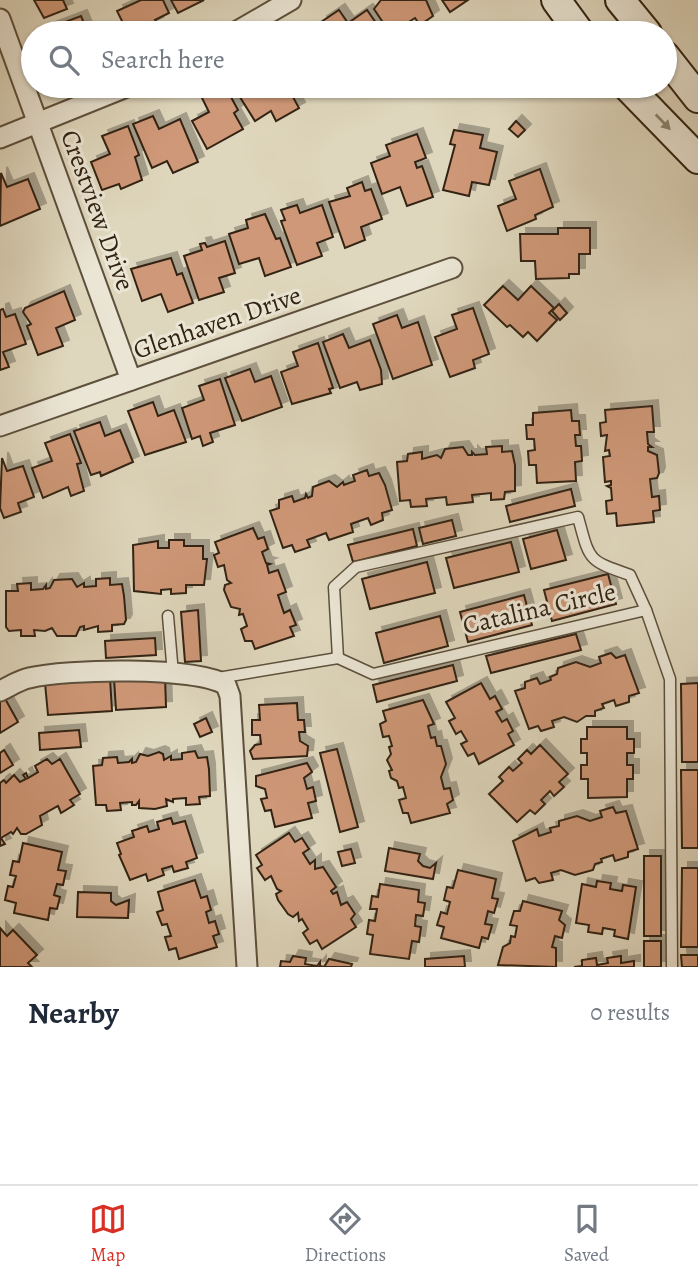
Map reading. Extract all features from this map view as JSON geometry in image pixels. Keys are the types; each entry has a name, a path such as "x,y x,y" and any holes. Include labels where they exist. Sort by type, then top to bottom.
{"main road":[{"path":"556,0 571,21"},
{"path":"620,0 637,21"},
{"path":"677,71 698,98"},
{"path":"639,98 698,159"}],"street":[{"path":"255,21 291,0"},
{"name":"Crestview Drive","path":"0,19 21,76"},
{"name":"Crestview Drive","path":"29,98 131,380"},
{"path":"0,138 101,98"},
{"name":"Glenhaven Drive","path":"0,426 452,268"},
{"path":"0,691 28,678 150,672 216,679 226,685 230,696 247,967"}],"lane":[{"path":"216,679 338,658 334,587 356,567 578,517 587,551 594,563 631,575 646,610"},
{"name":"Catalina Circle","path":"338,658 373,674 646,610 670,679 672,967"},
{"path":"168,616 173,674"}],"building":[{"path":"34,0 63,0 67,9 44,18"},
{"path":"141,0 163,0 169,13 156,21 122,21 117,11"},
{"path":"171,0 204,0 178,13"},
{"path":"381,0 426,0 433,16 426,21 417,21 415,18 410,21 382,21 374,9"},
{"path":"442,0 468,0 450,12"},
{"path":"339,10 347,21 322,21"},
{"path":"367,10 375,21 351,21"},
{"path":"81,16 83,21 68,21"},
{"path":"202,98 232,98 238,110 234,113 243,129 207,149 192,121 209,112"},
{"path":"241,98 294,98 299,108 276,121 271,111 255,121"},
{"path":"153,116 159,129 180,119 198,162 173,173 167,161 152,168 133,124"},
{"path":"516,121 525,130 518,137 509,129"},
{"path":"128,126 139,155 135,157 142,180 121,189 119,184 102,190 91,162 110,154 102,136"},
{"path":"454,130 483,135 480,148 497,152 489,185 472,182 469,196 443,190 455,145 450,144"},
{"path":"417,134 426,158 415,162 417,168 422,166 433,197 407,206 400,187 382,194 371,163 390,156 386,145"},
{"path":"540,169 553,207 535,215 536,219 507,231 498,206 516,199 509,181"},
{"path":"1,173 7,187 28,179 40,209 0,226"},
{"path":"362,182 365,191 371,189 382,219 361,227 365,240 345,248 329,202 350,196 347,188"},
{"path":"297,205 300,213 322,205 333,237 317,243 322,256 297,265 281,221 285,220 281,210"},
{"path":"265,214 276,239 280,238 291,267 265,276 259,258 239,264 229,234 248,228 246,220"},
{"path":"558,228 590,228 590,254 579,254 579,274 569,274 569,278 536,279 535,261 521,261 520,234 558,234"},
{"path":"225,241 235,273 219,278 224,292 199,300 184,256 202,250 200,244 205,243 207,247"},
{"path":"171,258 177,275 182,273 193,303 168,312 161,294 142,301 131,269"},
{"path":"503,286 518,300 531,286 554,308 549,313 557,320 537,341 528,332 523,337 510,325 507,327 484,305"},
{"path":"64,291 75,320 56,328 63,346 38,355 27,326 31,324 23,312 25,308"},
{"path":"559,304 567,313 560,320 552,311"},
{"path":"473,308 489,354 473,360 475,368 450,377 435,337 457,329 452,315"},
{"path":"3,309 6,317 15,314 26,344 3,352 9,367 0,370 0,310"},
{"path":"397,315 402,328 418,322 432,365 393,379 373,324"},
{"path":"343,334 349,348 370,340 381,370 382,384 360,390 357,382 340,388 323,342"},
{"path":"318,343 333,388 329,389 331,393 292,404 281,372 298,366 293,352"},
{"path":"250,369 255,382 271,376 282,407 242,421 225,378"},
{"path":"220,379 235,425 210,433 213,442 203,446 200,436 192,439 182,408 204,400 199,386"},
{"path":"153,402 158,416 174,410 186,442 145,455 128,411"},
{"path":"652,406 654,432 647,432 648,444 652,447 648,447 648,451 657,455 659,473 657,478 650,479 652,497 659,496 660,510 653,511 654,522 617,526 616,513 607,514 606,501 612,500 611,488 607,486 611,485 611,481 605,482 603,457 610,456 609,450 605,451 607,435 601,436 600,423 606,422 605,410"},
{"path":"571,410 572,421 579,421 580,435 575,435 576,446 581,446 582,461 575,462 576,481 537,483 536,465 529,465 528,451 535,450 534,439 527,439 526,425 533,425 533,413"},
{"path":"100,422 105,436 120,430 133,462 101,476 100,472 91,475 74,431"},
{"path":"70,434 81,463 77,464 84,491 71,496 68,487 43,498 32,468 52,461 45,443"},
{"path":"502,446 502,452 512,451 515,465 515,491 505,492 504,499 491,500 491,493 472,495 473,502 447,505 446,497 426,499 427,506 411,507 410,500 400,501 397,462 407,461 408,454 422,452 422,459 437,455 441,458 445,449 463,447 468,455 472,455 472,452 475,455 487,454 486,447"},
{"path":"2,458 7,471 23,466 34,497 18,503 21,512 4,518 0,508"},
{"path":"367,470 369,476 379,473 385,485 392,510 382,513 383,520 371,525 368,518 351,524 353,532 329,540 326,533 307,540 310,547 295,552 292,545 283,548 270,511 279,508 279,500 292,496 294,502 305,498 306,494 308,498 312,496 313,487 329,481 337,487 343,482 344,485 355,481 353,475"},
{"path":"571,489 575,506 510,522 506,506"},
{"path":"452,520 456,536 423,544 419,528"},
{"path":"253,528 258,539 264,537 268,549 262,552 266,563 270,564 267,565 269,573 278,570 286,592 278,595 284,613 290,610 296,625 290,627 294,636 255,649 252,641 245,641 241,629 247,626 243,614 239,615 240,609 231,607 224,590 225,585 231,583 227,580 224,565 218,567 214,555 219,553 215,542"},
{"path":"413,529 417,546 353,562 348,545"},
{"path":"557,530 566,560 531,569 523,539"},
{"path":"169,540 184,540 184,546 203,546 203,559 207,559 204,585 186,585 186,593 171,594 171,589 161,590 161,594 134,591 133,545 158,541 158,548 169,548"},
{"path":"511,542 519,572 454,588 446,558"},
{"path":"427,562 435,593 370,609 362,579"},
{"path":"608,574 616,604 552,621 544,590"},
{"path":"110,578 110,585 122,584 126,620 124,624 112,625 112,631 98,632 98,626 84,630 84,626 80,627 76,636 57,636 52,628 45,631 34,630 35,636 21,636 21,630 9,631 6,627 6,591 18,591 17,584 31,583 31,590 43,589 46,585 46,589 50,588 54,580 72,579 77,587 84,583 84,587 96,586 96,579"},
{"path":"524,595 532,625 468,642 460,612"},
{"path":"198,610 201,661 185,662 181,612"},
{"path":"440,616 448,646 384,663 376,633"},
{"path":"576,634 581,650 491,673 486,656"},
{"path":"155,638 156,655 106,658 105,641"},
{"path":"611,653 616,658 625,655 639,693 629,696 629,702 616,706 614,700 602,704 604,708 595,711 595,716 586,716 577,722 564,717 552,721 554,727 541,731 538,726 529,729 515,691 525,688 525,682 537,678 540,684 551,680 550,677 557,674 558,668 576,662 590,667 601,663 599,657"},
{"path":"453,665 457,681 377,702 373,685"},
{"path":"165,676 166,707 116,710 114,679"},
{"path":"110,678 112,711 48,715 45,683"},
{"path":"481,683 490,699 495,696 502,709 496,712 502,722 507,719 513,731 508,734 514,745 479,764 474,753 468,756 461,744 467,741 461,731 456,734 449,721 455,718 446,702"},
{"path":"698,683 698,762 682,762 681,684"},
{"path":"3,695 18,722 0,733 0,696"},
{"path":"423,700 434,724 428,726 431,738 435,737 437,746 441,746 446,764 441,777 444,789 450,788 453,800 447,804 450,813 411,823 408,813 403,813 399,800 406,798 403,787 399,788 397,781 391,778 389,771 392,770 387,760 391,754 389,747 392,746 389,736 383,737 380,724 386,721 383,711"},
{"path":"297,703 298,720 304,720 305,732 299,732 300,741 308,746 307,756 253,759 250,751 255,745 261,744 260,735 252,735 252,720 260,720 259,705"},
{"path":"206,718 212,732 200,737 194,724"},
{"path":"587,727 627,727 627,739 634,739 634,753 627,753 627,765 633,765 633,779 627,779 627,797 588,798 588,779 581,779 581,765 587,765 587,753 581,753 581,739 587,739"},
{"path":"79,730 81,747 40,750 39,733"},
{"path":"540,745 568,774 559,782 564,787 554,796 550,791 541,800 545,804 535,814 530,810 517,822 489,794 503,781 499,777 509,767 513,771 522,763 518,759 527,750 531,754"},
{"path":"337,749 358,827 340,832 320,753"},
{"path":"4,750 13,765 0,773 0,753"},
{"path":"195,751 198,758 207,757 209,769 210,796 199,797 200,804 186,805 186,798 173,799 173,802 166,799 167,806 155,809 139,808 139,801 136,805 132,805 132,802 120,803 121,810 107,811 106,805 96,805 93,766 102,765 103,758 117,757 118,763 132,759 132,763 136,762 140,754 148,756 159,752 163,754 164,760 171,756 171,760 182,759 182,753"},
{"path":"47,759 52,764 60,759 80,794 70,800 74,805 61,813 58,806 40,816 42,825 26,834 21,834 17,828 13,834 11,832 1,838 5,844 0,846 0,783 4,780 6,783 14,775 20,782 26,779 23,775 26,773 28,778 38,772 35,766"},
{"path":"307,763 312,772 304,778 307,789 313,787 316,801 308,803 312,818 275,827 271,810 265,811 261,799 267,798 265,789 256,786 256,776"},
{"path":"681,770 698,770 698,848 682,848"},
{"path":"613,807 616,813 626,811 638,849 628,852 628,857 615,861 613,855 601,859 602,862 595,864 593,870 575,875 561,870 551,873 553,880 539,883 535,878 526,881 513,841 537,829 539,836 551,832 550,828 559,826 559,821 577,816 590,821 602,817 600,811"},
{"path":"171,818 173,824 185,821 197,858 186,862 188,868 174,872 172,866 162,869 164,875 148,881 146,874 130,880 117,843 134,837 132,831 147,826 149,832 159,829 157,822"},
{"path":"289,833 295,842 302,838 309,849 303,853 310,864 315,860 315,869 323,867 336,887 331,891 333,894 337,892 341,905 347,902 355,914 351,919 356,927 322,949 317,940 310,944 303,933 308,929 302,919 299,921 298,913 293,917 288,914 278,900 276,894 281,891 277,889 271,876 265,880 257,868 262,865 256,855"},
{"path":"23,843 62,852 58,870 66,871 63,885 57,884 54,895 60,897 57,909 50,908 48,920 14,913 16,903 5,900 8,886 13,887 16,876 10,875 13,861 19,862"},
{"path":"389,848 420,854 418,861 423,866 430,868 436,863 433,879 385,871"},
{"path":"351,849 355,863 342,866 338,852"},
{"path":"644,856 661,856 661,936 644,936"},
{"path":"682,868 698,868 698,947 681,947"},
{"path":"458,870 496,879 492,898 498,899 494,913 488,911 485,924 492,925 488,939 482,937 479,948 441,938 444,927 437,925 441,912 447,914 450,902 444,900 447,887 453,888"},
{"path":"195,880 201,898 207,896 211,910 206,912 209,923 215,921 219,934 213,936 217,947 179,959 176,948 169,950 165,937 171,936 167,924 162,925 157,912 163,910 158,892"},
{"path":"597,881 611,883 610,889 622,891 623,885 636,887 628,939 614,936 615,930 603,928 602,934 588,932 589,925 576,923 582,884 596,887"},
{"path":"380,884 419,890 418,902 425,903 423,916 416,915 415,926 421,927 419,942 412,941 409,959 370,954 373,935 367,934 369,920 375,921 377,909 370,909 372,896 378,897"},
{"path":"78,892 111,893 111,901 116,905 129,900 128,918 77,917"},
{"path":"523,901 562,911 559,920 565,925 562,938 555,936 552,947 556,948 556,967 498,965 503,947 510,943 511,936 515,937 517,926 510,925 514,911 520,911"},
{"path":"0,928 7,936 13,930 37,955 28,963 32,967 0,967"},
{"path":"644,941 661,941 661,967 644,967"},
{"path":"681,955 698,955 698,967 682,967"},
{"path":"293,956 306,958 305,964 317,966 320,962 320,966 324,967 280,967 281,961 290,962"},
{"path":"464,956 465,967 425,967 425,959"},
{"path":"621,956 621,963 634,961 634,967 574,967 582,966 582,960 596,958 597,965 608,963 607,958"},
{"path":"329,959 352,964 351,967 324,967"}]}
